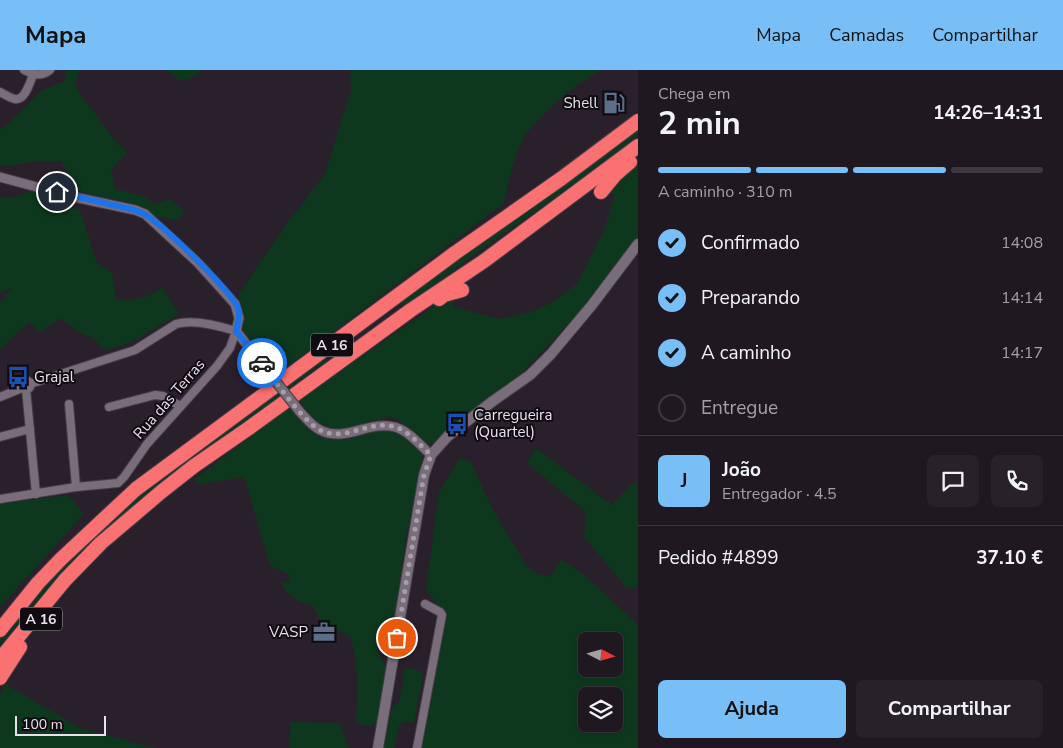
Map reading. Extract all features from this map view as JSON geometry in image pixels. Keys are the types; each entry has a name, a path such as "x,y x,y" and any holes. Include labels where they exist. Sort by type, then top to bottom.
{"highway":[{"name":"A 16","path":"0,618 38,583 79,540 136,489 455,253 562,178 638,121"},
{"name":"A 16","path":"0,659 47,600 82,562 131,517 194,466 411,310 484,261 638,146"},
{"path":"601,192 615,175 638,153"},
{"path":"455,253 501,216 514,202"},
{"path":"411,310 424,308 444,295 462,290"},
{"name":"A 16","path":"0,678 82,562"},
{"name":"A 16","path":"0,630 38,583"}],"main road":[{"path":"378,748 424,475 431,455 458,427 530,375 551,354 592,305 638,244"}],"street":[{"path":"24,70 34,75 46,74 50,70"},
{"path":"0,92 16,99 20,98 34,75"},
{"path":"0,177 145,214 198,263 235,304 239,318 236,331"},
{"path":"0,397 135,350 176,324 183,322 236,331 300,412 314,426 339,435 381,425 394,427 402,430 431,455"},
{"name":"Rua das Terras","path":"76,487 118,482 124,477 147,444 230,348 236,331"},
{"path":"26,387 36,494"},
{"path":"109,407 155,395 163,396 180,406"},
{"path":"0,499 76,487 69,404"},
{"path":"0,437 30,429"},
{"path":"417,748 442,615 425,604"}],"green space":[{"path":"67,70 79,70 75,86 112,137 127,152 111,170 115,189 143,196 154,204 170,199 184,211 178,220 157,217 135,204 80,192 61,161 31,162 10,166 0,165 0,129 5,127 42,90 64,81"},
{"path":"165,70 201,70 197,75 181,81"},
{"path":"350,70 602,70 592,75 560,99 525,136 515,158 504,203 276,375 240,323 242,307 238,295 283,229 325,174 351,90"},
{"path":"638,126 638,134 635,137 403,306 400,302"},
{"path":"638,162 638,237 582,309 521,374 435,442 425,442 399,421 389,417 348,429 328,429 325,425 316,421 298,400 445,299 455,295 454,307 500,319 534,311 549,304 577,284 604,230 615,195 609,193"},
{"path":"35,190 80,210 97,263 112,272 116,299 129,300 141,298 152,294 162,287 179,314 129,343 105,350 94,339 77,331 61,318 40,332 29,322 0,350 0,303 12,288 0,293 0,198 15,197"},
{"path":"323,356 326,361 288,389 285,385"},
{"path":"275,391 280,397 144,497 89,544 0,645 0,637 39,590 109,518"},
{"path":"289,407 305,426 321,437 338,440 349,439 377,431 386,431 397,434 408,441 419,451 423,458 406,537 394,626 379,627 376,650 387,668 379,724 362,726 356,720 357,678 350,636 320,622 317,612 311,604 289,595 281,582 289,582 289,574 270,566 244,477 201,484 194,480"},
{"path":"536,448 612,505 629,486 638,482 638,587 627,588 584,537 586,512 527,463"},
{"path":"460,458 471,462 493,510 527,567 538,574 549,577 561,560 581,572 638,625 638,748 419,748 444,612 426,590 439,492"},
{"path":"68,495 84,514 0,607 0,504"},
{"path":"409,668 420,671 423,676 414,722 405,721 399,725 394,748 384,748 392,707 398,703 403,685 404,670"},
{"path":"5,684 82,729 156,748 0,748 0,694"},
{"path":"291,722 340,723 349,748 289,748"}],"way so far":[{"path":"262,363 300,412 320,430 339,435 374,426 394,427 402,430 431,455 424,475 397,638"}],"place":[{"name":"Shell","path":"614,103"},
{"name":"Grajal","path":"18,377"},
{"name":"Carregueira (Quartel)","path":"457,424"},
{"name":"VASP","path":"324,632"}],"route":[{"path":"57,192 135,210 145,214 160,226 217,282 235,304 239,318 236,331 262,363"}]}
